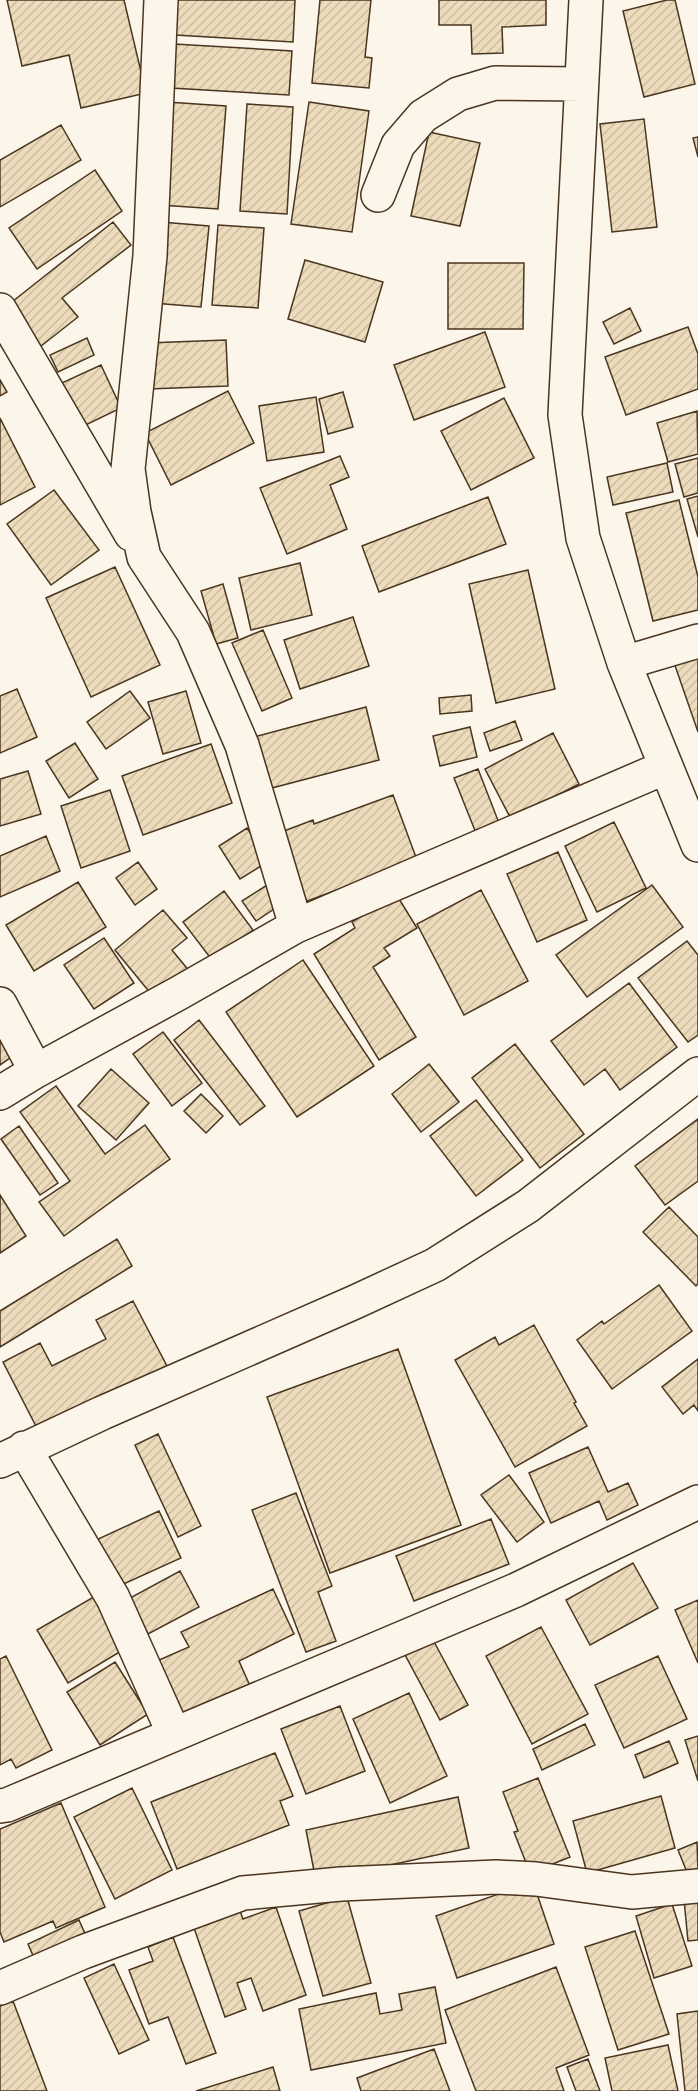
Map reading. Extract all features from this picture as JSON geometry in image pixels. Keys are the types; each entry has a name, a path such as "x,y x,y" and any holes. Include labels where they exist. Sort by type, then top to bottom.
{"street":[{"path":"144,557 128,469 150,256 161,0"},
{"path":"586,0 565,415 583,538 624,663 698,845"},
{"path":"378,195 398,145 423,116 458,94 495,83 580,84"},
{"path":"0,310 144,557 193,632 242,745 296,926"},
{"path":"624,663 698,641"},
{"path":"0,1093 296,926 666,767"},
{"path":"0,1004 36,1071"},
{"path":"174,1734 113,1598 12,1455 435,1265 528,1206 698,1074"},
{"path":"0,1806 516,1590 698,1502"},
{"path":"0,1988 83,1952 243,1893 341,1884 496,1877 536,1879 632,1892 698,1886"}],"building":[{"path":"7,0 124,0 146,93 81,108 69,55 22,66"},
{"path":"177,0 295,0 293,42 175,35"},
{"path":"320,0 371,0 365,57 372,58 369,88 312,83"},
{"path":"439,0 546,0 546,25 502,27 503,53 472,54 471,25 439,25"},
{"path":"675,0 695,84 644,97 623,11"},
{"path":"174,44 292,51 289,95 171,88"},
{"path":"167,102 226,106 218,209 160,205"},
{"path":"309,102 369,111 352,232 291,224"},
{"path":"247,104 293,107 287,214 240,211"},
{"path":"644,119 657,227 612,232 600,124"},
{"path":"61,125 81,160 0,207 0,160"},
{"path":"429,132 480,143 460,226 411,216"},
{"path":"698,137 698,157 693,138"},
{"path":"95,170 122,211 37,269 9,228"},
{"path":"113,222 131,245 62,298 78,317 36,350 3,309"},
{"path":"161,222 209,226 201,307 153,303"},
{"path":"218,225 264,228 258,308 212,305"},
{"path":"305,260 383,282 365,342 288,319"},
{"path":"448,263 524,263 523,329 448,329"},
{"path":"630,308 641,331 614,344 603,322"},
{"path":"688,327 698,354 698,389 626,415 605,357"},
{"path":"485,332 505,387 414,420 394,365"},
{"path":"87,338 94,355 58,372 50,355"},
{"path":"226,340 228,386 148,389 147,343"},
{"path":"101,365 121,408 73,431 53,387"},
{"path":"0,380 7,392 0,396"},
{"path":"228,391 254,443 171,485 145,433"},
{"path":"343,392 353,427 328,434 319,399"},
{"path":"316,397 324,452 267,461 259,406"},
{"path":"504,398 534,458 471,490 441,431"},
{"path":"697,411 698,454 668,462 657,423"},
{"path":"0,418 35,487 0,505"},
{"path":"340,456 349,477 330,485 347,529 287,554 260,488"},
{"path":"698,458 698,493 684,497 675,464"},
{"path":"667,463 673,492 613,505 607,477"},
{"path":"54,490 99,550 51,585 7,524"},
{"path":"698,496 698,537 687,499"},
{"path":"488,497 506,544 379,592 362,546"},
{"path":"679,500 698,577 698,610 653,621 626,513"},
{"path":"300,563 312,615 251,630 239,578"},
{"path":"115,567 160,665 91,697 46,598"},
{"path":"528,570 555,689 496,703 469,584"},
{"path":"223,584 238,638 216,644 201,591"},
{"path":"353,617 369,666 300,689 284,640"},
{"path":"263,630 292,698 262,711 232,643"},
{"path":"698,644 698,732 671,654"},
{"path":"17,689 37,737 0,753 0,696"},
{"path":"130,691 150,718 106,749 87,722"},
{"path":"186,691 201,743 163,754 148,702"},
{"path":"471,695 472,711 440,714 439,698"},
{"path":"366,707 379,760 268,789 254,737"},
{"path":"515,721 522,740 490,751 484,733"},
{"path":"470,727 477,757 440,766 433,736"},
{"path":"553,733 579,784 511,819 485,769"},
{"path":"75,743 98,779 69,798 46,761"},
{"path":"211,744 232,803 143,835 122,776"},
{"path":"478,769 499,823 476,833 454,778"},
{"path":"28,771 41,814 0,826 0,779"},
{"path":"110,790 130,851 81,868 61,806"},
{"path":"393,795 417,860 302,903 276,834 313,820 314,824"},
{"path":"614,822 646,888 597,912 565,846"},
{"path":"247,828 269,861 240,879 219,846"},
{"path":"46,836 60,871 0,897 0,856"},
{"path":"558,852 587,920 537,942 507,874"},
{"path":"138,862 157,889 135,905 116,878"},
{"path":"78,882 106,927 34,971 6,925"},
{"path":"267,885 280,905 256,921 242,901"},
{"path":"652,885 683,927 587,997 556,955"},
{"path":"481,890 528,981 464,1015 417,924"},
{"path":"224,891 253,930 212,960 183,922"},
{"path":"396,894 417,928 384,948 390,956 373,967 416,1037 379,1060 314,954 355,928 352,922"},
{"path":"163,910 187,938 172,950 190,972 156,1000 115,950"},
{"path":"104,938 134,983 94,1009 64,965"},
{"path":"687,941 698,955 698,1035 688,1042 638,978"},
{"path":"303,960 374,1066 297,1117 226,1012"},
{"path":"629,983 677,1047 620,1090 605,1069 584,1085 551,1041"},
{"path":"199,1020 265,1106 240,1125 174,1040"},
{"path":"163,1032 202,1083 172,1106 133,1054"},
{"path":"0,1037 14,1055 0,1065"},
{"path":"515,1044 584,1134 540,1168 472,1078"},
{"path":"429,1064 459,1102 421,1132 392,1094"},
{"path":"111,1069 149,1103 116,1140 78,1106"},
{"path":"56,1086 105,1154 145,1125 170,1159 64,1236 39,1202 70,1181 20,1112"},
{"path":"201,1094 223,1116 206,1133 184,1111"},
{"path":"476,1100 523,1160 476,1196 430,1136"},
{"path":"698,1119 698,1181 665,1205 635,1166"},
{"path":"19,1126 58,1183 40,1195 1,1139"},
{"path":"0,1195 26,1236 0,1253"},
{"path":"669,1207 698,1237 698,1284 696,1286 643,1232"},
{"path":"117,1239 132,1266 0,1347 0,1311"},
{"path":"659,1285 692,1331 612,1389 577,1340 602,1321 604,1324"},
{"path":"133,1301 168,1368 40,1434 3,1362 40,1343 52,1366 106,1339 96,1320"},
{"path":"534,1325 587,1426 515,1467 455,1360 495,1337 499,1345"},
{"path":"398,1349 461,1525 330,1573 267,1397"},
{"path":"698,1359 698,1411 694,1405 683,1414 662,1387"},
{"path":"158,1434 201,1526 178,1537 135,1445"},
{"path":"588,1447 608,1492 628,1483 638,1505 607,1520 599,1501 551,1523 529,1473"},
{"path":"509,1475 544,1522 517,1542 481,1495"},
{"path":"296,1493 332,1586 318,1592 336,1641 306,1652 252,1510"},
{"path":"159,1511 181,1558 117,1587 96,1540"},
{"path":"491,1519 509,1564 414,1601 396,1556"},
{"path":"633,1563 658,1608 590,1645 566,1600"},
{"path":"180,1571 199,1607 148,1634 130,1598"},
{"path":"273,1589 294,1634 239,1661 250,1686 175,1722 148,1665 189,1647 181,1632"},
{"path":"97,1595 128,1647 68,1683 37,1630"},
{"path":"698,1600 698,1663 675,1610"},
{"path":"541,1627 588,1714 532,1744 486,1656"},
{"path":"432,1638 468,1705 440,1720 404,1653"},
{"path":"6,1656 52,1750 16,1768 11,1759 0,1765 0,1659"},
{"path":"658,1656 687,1719 624,1748 595,1685"},
{"path":"115,1662 148,1714 100,1745 67,1692"},
{"path":"409,1693 447,1776 390,1803 353,1719"},
{"path":"340,1706 365,1771 306,1794 281,1729"},
{"path":"585,1724 595,1745 542,1770 533,1749"},
{"path":"698,1736 698,1781 685,1740"},
{"path":"669,1741 678,1763 644,1778 635,1755"},
{"path":"275,1753 293,1796 280,1801 289,1825 177,1869 151,1802"},
{"path":"538,1778 570,1857 530,1873 514,1832 518,1831 503,1792"},
{"path":"132,1788 172,1870 115,1899 74,1817"},
{"path":"661,1796 675,1848 587,1873 573,1821"},
{"path":"458,1797 469,1848 316,1881 306,1830"},
{"path":"61,1803 105,1907 56,1928 53,1921 4,1942 0,1932 0,1829"},
{"path":"697,1842 698,1873 689,1877 678,1850"},
{"path":"533,1882 554,1944 457,1978 436,1916"},
{"path":"347,1897 371,1983 323,1996 299,1911"},
{"path":"698,1898 698,1940 688,1941 684,1900"},
{"path":"672,1904 692,1966 654,1978 636,1916"},
{"path":"276,1907 306,1995 263,2011 251,1978 237,1983 246,2009 225,2017 194,1928 240,1911 243,1919"},
{"path":"79,1920 86,1936 35,1960 28,1944"},
{"path":"635,1931 669,2034 618,2050 585,1947"},
{"path":"173,1937 216,2053 186,2064 168,2017 149,2024 129,1970 153,1961 148,1947"},
{"path":"114,1964 149,2040 119,2054 84,1978"},
{"path":"556,1967 589,2055 556,2068 564,2091 476,2091 445,2010"},
{"path":"435,1987 446,2043 311,2070 299,2009 376,1993 380,2014 402,2010 399,1994"},
{"path":"13,2001 47,2091 0,2091 0,2006"},
{"path":"698,2011 698,2091 685,2091 677,2014"},
{"path":"668,2045 678,2091 612,2091 605,2058"},
{"path":"434,2049 450,2091 361,2091 357,2078"},
{"path":"588,2059 600,2091 576,2091 567,2067"},
{"path":"273,2067 280,2091 196,2091"}]}
